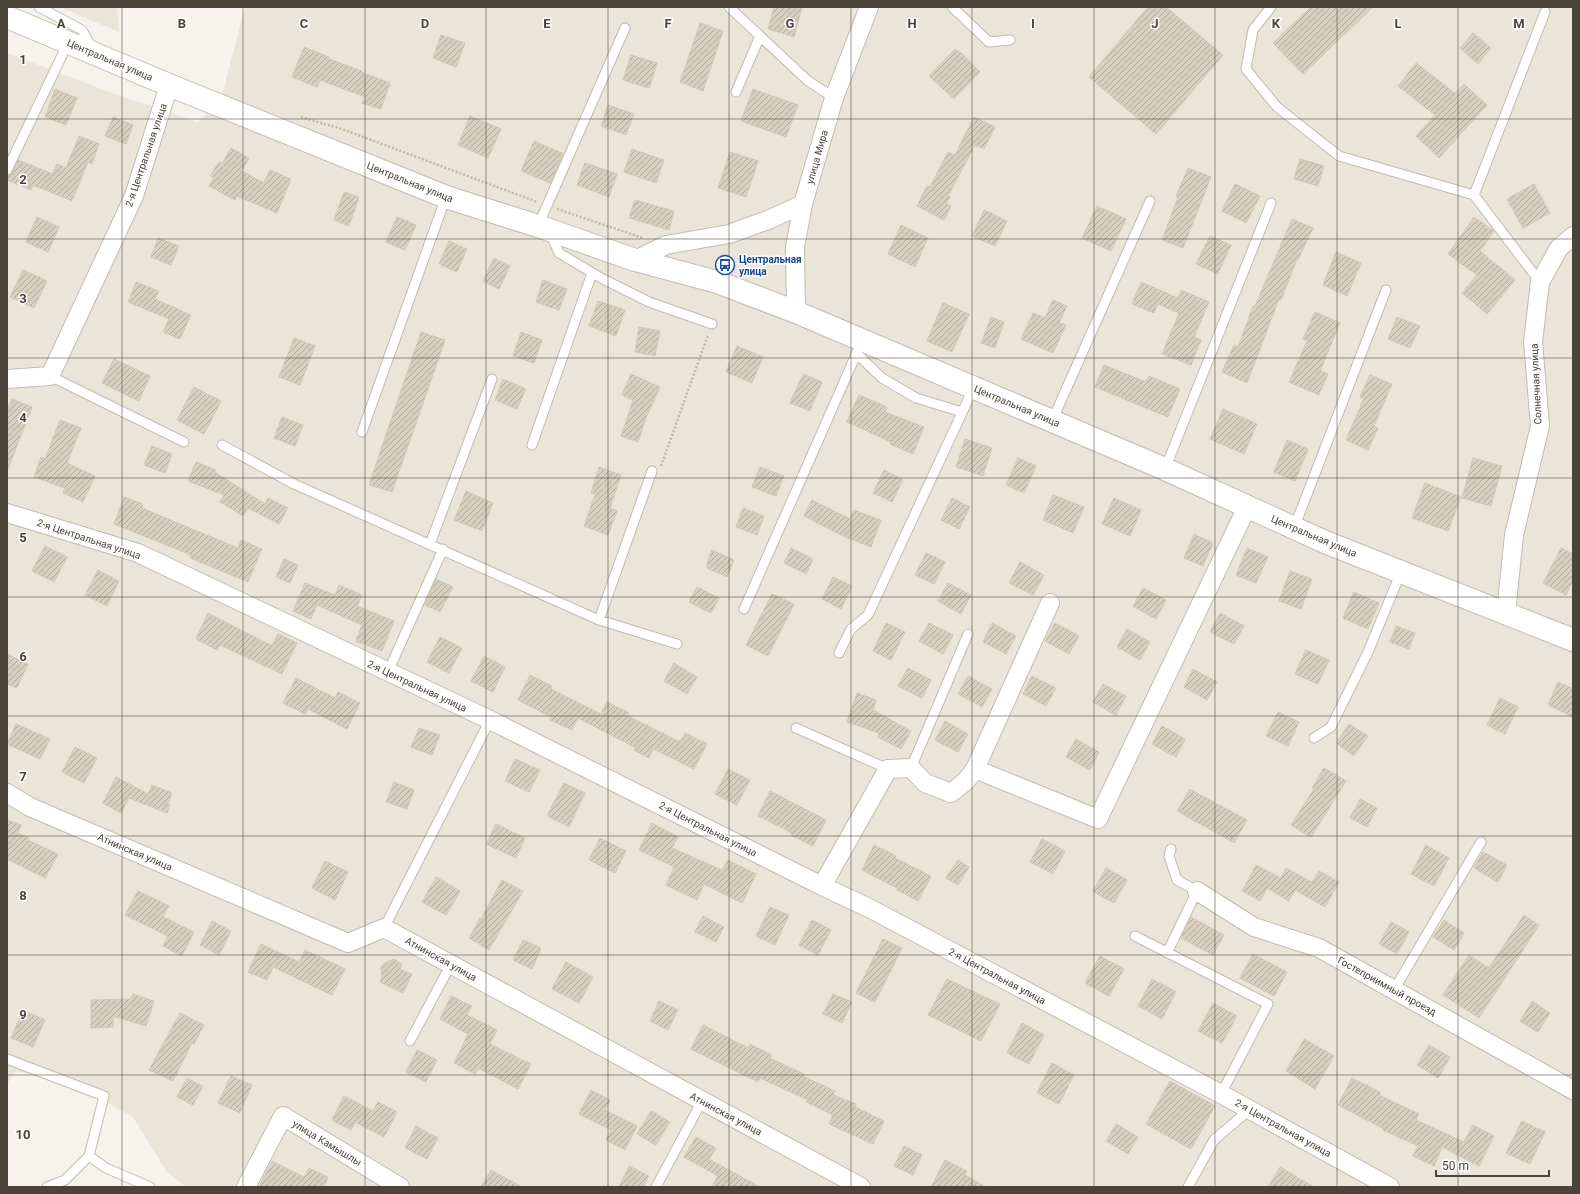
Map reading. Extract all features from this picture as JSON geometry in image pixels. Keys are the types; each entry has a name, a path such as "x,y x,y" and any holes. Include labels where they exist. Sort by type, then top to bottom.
{"street":[{"name":"улица Мира","path":"796,312 795,247 803,204 834,98 868,7"},
{"name":"Центральная улица","path":"7,17 446,198 544,228 635,260 717,282 796,312 859,347 974,387 1165,469 1325,542 1573,640"},
{"name":"2-я Центральная улица","path":"50,376 134,196 169,85"},
{"path":"635,260 666,245 729,234 768,220 803,204"},
{"name":"Солнечная улица","path":"1506,614 1514,535 1540,426 1533,342 1540,282 1559,248 1573,236"},
{"path":"7,379 50,376"},
{"path":"975,769 1098,819 1247,507"},
{"name":"2-я Центральная улица","path":"7,513 138,553 490,720 869,908 1221,1094 1390,1187"},
{"path":"822,886 888,769 911,768 925,783 950,793 966,781 975,769 1050,603"},
{"name":"Атнинская улица","path":"7,793 30,807 348,943 384,928 856,1186"},
{"name":"Гостеприимный проезд","path":"1197,891 1254,927 1319,948 1573,1090"},
{"name":"улица Камышлы","path":"246,1187 283,1116 400,1187"}],"lane":[{"path":"39,7 82,30 95,54"},
{"path":"729,7 807,80 834,98"},
{"path":"952,7 990,42 1010,40"},
{"path":"1271,7 1253,30 1246,69 1277,107 1339,156 1474,194 1540,282"},
{"path":"1474,194 1545,12"},
{"path":"625,28 547,206 544,228 559,253 592,273 649,302 712,324"},
{"path":"736,92 760,36"},
{"path":"7,170 68,43"},
{"path":"362,432 446,198"},
{"path":"1052,421 1150,200"},
{"path":"1165,469 1271,203"},
{"path":"532,445 592,273"},
{"path":"1294,528 1386,290"},
{"path":"744,609 859,347 882,378 916,398 962,412"},
{"path":"50,376 184,442"},
{"path":"430,544 492,379"},
{"path":"838,652 851,629 868,615 974,387"},
{"path":"222,445 294,484 443,549 599,620 677,644"},
{"path":"599,620 652,471"},
{"path":"388,672 443,549"},
{"path":"1314,738 1331,727 1368,652 1401,572"},
{"path":"911,768 968,634"},
{"path":"384,928 490,720"},
{"path":"796,728 888,769"},
{"path":"1394,990 1481,842"},
{"path":"1167,953 1197,891 1177,880 1169,856 1171,849"},
{"path":"1135,936 1268,1004 1221,1094"},
{"path":"410,1041 452,964"},
{"path":"7,1059 104,1096 89,1156 65,1180 47,1187"},
{"path":"656,1187 702,1101"},
{"path":"1188,1187 1214,1140 1248,1110"},
{"path":"89,1156 106,1168 150,1187"}],"path":[{"path":"299,116 342,129 547,206 666,245"},
{"path":"652,471 662,466 712,324"}],"shaded area":[{"path":"60,7 117,7 119,32"},
{"path":"245,7 1573,7 1573,1187 186,1187 167,1172 133,1117 78,1086 16,1071 7,1084 7,53 112,93 198,122 221,99"}],"building":[{"path":"774,7 802,7 794,37 768,29"},
{"path":"1148,7 1166,7 1223,55 1156,134 1089,77"},
{"path":"1311,7 1373,7 1303,74 1273,43"},
{"path":"700,23 723,31 703,91 680,82"},
{"path":"1473,33 1491,48 1478,64 1460,48"},
{"path":"441,35 465,43 456,67 433,58"},
{"path":"304,47 329,57 329,59 390,83 381,109 362,103 365,97 320,80 317,87 292,77"},
{"path":"955,49 964,55 980,72 954,99 929,76"},
{"path":"631,55 657,63 649,88 623,80"},
{"path":"1416,63 1455,93 1464,84 1487,105 1439,158 1416,136 1435,115 1398,86"},
{"path":"55,89 77,98 66,125 45,117"},
{"path":"753,89 798,105 786,137 741,121"},
{"path":"608,105 634,114 626,135 601,126"},
{"path":"470,116 501,129 488,158 458,145"},
{"path":"113,117 133,125 126,144 105,136"},
{"path":"974,117 995,127 984,149 975,145 948,196 950,197 946,204 951,206 944,220 917,206 927,186 930,187 948,152 955,155"},
{"path":"79,136 99,144 92,164 88,162 72,201 33,185 31,190 7,180 7,176 12,173 18,160 53,174 57,164 66,168"},
{"path":"534,141 562,153 550,183 521,171"},
{"path":"231,148 249,158 242,171 264,183 270,170 291,179 277,213 237,196 235,200 209,186 214,178 210,176 219,162 222,164"},
{"path":"632,149 664,160 656,183 624,172"},
{"path":"730,152 758,161 746,197 718,188"},
{"path":"1300,159 1324,166 1318,186 1294,179"},
{"path":"585,163 617,174 609,197 577,185"},
{"path":"1188,168 1211,177 1183,248 1162,240 1178,197 1176,196"},
{"path":"1235,184 1260,196 1246,223 1222,211"},
{"path":"1534,184 1550,213 1523,228 1507,199"},
{"path":"344,192 359,197 349,226 334,220"},
{"path":"635,200 674,211 669,230 629,218"},
{"path":"1097,206 1126,219 1111,251 1082,238"},
{"path":"984,210 1007,221 995,246 972,236"},
{"path":"37,217 59,227 48,252 26,242"},
{"path":"397,217 416,225 405,250 386,242"},
{"path":"1474,217 1494,231 1480,251 1515,280 1487,314 1462,293 1477,275 1448,254"},
{"path":"1292,219 1313,228 1298,260 1297,259 1281,300 1279,299 1247,383 1222,372 1234,345 1238,347 1253,306 1255,306"},
{"path":"901,225 928,238 915,267 888,254"},
{"path":"1210,236 1231,245 1218,274 1196,264"},
{"path":"158,238 179,246 171,265 151,257"},
{"path":"449,241 467,249 457,272 439,264"},
{"path":"1336,252 1361,263 1347,296 1323,285"},
{"path":"494,258 510,266 499,289 483,281"},
{"path":"23,270 47,281 34,308 10,297"},
{"path":"543,280 567,289 559,310 536,302"},
{"path":"136,282 159,291 155,299 191,315 180,339 163,332 169,319 128,302"},
{"path":"1141,282 1178,298 1181,290 1209,302 1194,337 1201,340 1191,365 1162,354 1179,313 1158,304 1154,313 1132,304"},
{"path":"1053,300 1067,306 1059,323 1066,325 1053,353 1021,339 1033,313 1045,318"},
{"path":"598,301 625,310 616,336 589,326"},
{"path":"943,303 969,314 952,352 927,341"},
{"path":"1315,312 1340,323 1320,371 1328,374 1319,395 1289,382 1307,341 1303,339"},
{"path":"991,317 1004,322 995,348 981,343"},
{"path":"1397,317 1420,326 1410,348 1388,339"},
{"path":"639,327 660,331 655,356 635,352"},
{"path":"421,332 445,340 392,492 369,485"},
{"path":"521,332 542,340 534,363 513,356"},
{"path":"294,338 315,346 300,385 279,377"},
{"path":"737,346 763,357 752,383 726,372"},
{"path":"114,359 150,376 139,401 102,383"},
{"path":"1104,365 1146,382 1149,376 1180,389 1168,417 1095,387"},
{"path":"631,374 660,387 646,418 638,442 621,436 633,400 622,395"},
{"path":"803,374 822,382 810,411 790,403"},
{"path":"1370,375 1392,384 1374,426 1378,428 1368,450 1346,440 1364,398 1360,397"},
{"path":"503,379 526,389 517,409 495,400"},
{"path":"194,387 221,401 204,434 177,420"},
{"path":"859,395 887,407 885,412 924,427 913,454 847,422"},
{"path":"12,399 32,407 8,469 7,411"},
{"path":"1223,409 1257,424 1244,454 1210,439"},
{"path":"282,417 303,425 295,446 274,438"},
{"path":"60,420 81,428 67,463 95,476 83,502 63,493 65,488 34,477 41,457 45,459"},
{"path":"965,439 992,448 983,476 956,467"},
{"path":"1287,440 1308,449 1295,481 1274,472"},
{"path":"152,446 172,454 165,473 144,465"},
{"path":"1018,458 1036,466 1024,493 1006,485"},
{"path":"1473,458 1502,466 1491,506 1462,498"},
{"path":"196,462 216,470 215,472 265,504 268,498 288,508 279,524 248,508 243,516 220,502 224,495 188,481"},
{"path":"599,467 621,475 610,508 617,511 608,535 584,526 595,494 591,493"},
{"path":"760,467 784,476 776,496 752,487"},
{"path":"884,470 903,480 892,502 873,493"},
{"path":"1425,483 1461,497 1448,531 1412,518"},
{"path":"466,491 493,503 482,531 454,520"},
{"path":"1053,495 1084,507 1073,533 1043,520"},
{"path":"124,497 143,504 142,508 238,548 241,540 262,549 248,582 190,558 191,555 114,524"},
{"path":"952,498 970,507 959,529 941,520"},
{"path":"1114,498 1141,510 1130,536 1102,524"},
{"path":"812,500 850,519 854,510 881,520 871,547 843,536 804,516"},
{"path":"743,508 764,516 757,535 736,527"},
{"path":"1194,534 1213,543 1203,566 1184,558"},
{"path":"45,546 67,557 54,582 32,571"},
{"path":"791,548 813,559 806,574 784,563"},
{"path":"1247,548 1268,557 1256,583 1236,575"},
{"path":"1561,548 1573,554 1573,580 1566,595 1543,583"},
{"path":"712,550 734,560 727,577 707,568 707,563"},
{"path":"926,553 945,562 934,584 915,575"},
{"path":"284,559 298,565 290,583 276,577"},
{"path":"1020,562 1044,575 1033,595 1009,583"},
{"path":"98,570 119,581 107,606 85,595"},
{"path":"1290,571 1312,579 1301,609 1279,601"},
{"path":"833,577 852,586 841,609 822,599"},
{"path":"436,579 453,587 440,612 425,605"},
{"path":"305,583 335,595 339,585 362,595 357,606 394,621 382,651 356,641 362,625 317,605 311,619 293,611"},
{"path":"948,583 971,595 961,614 938,601"},
{"path":"697,587 719,598 711,613 689,602"},
{"path":"1143,588 1166,600 1156,619 1133,606"},
{"path":"1354,592 1379,603 1368,629 1343,618"},
{"path":"772,594 794,604 768,656 746,645"},
{"path":"208,613 272,646 278,634 297,643 282,674 220,645 217,650 196,639"},
{"path":"1220,613 1244,626 1234,644 1210,632"},
{"path":"886,623 905,632 891,660 873,651"},
{"path":"929,623 953,635 943,654 919,641"},
{"path":"992,623 1016,636 1006,654 983,642"},
{"path":"1055,623 1079,636 1069,654 1045,641"},
{"path":"1396,626 1415,633 1409,649 1390,642"},
{"path":"1127,629 1150,642 1140,660 1117,647"},
{"path":"440,637 462,648 449,673 427,662"},
{"path":"1306,650 1329,660 1318,684 1295,674"},
{"path":"7,654 28,664 17,688 7,684"},
{"path":"484,656 505,667 493,692 471,681"},
{"path":"674,663 697,677 687,694 664,681"},
{"path":"908,668 931,680 922,698 898,686"},
{"path":"1193,669 1217,682 1207,700 1184,687"},
{"path":"530,675 552,686 551,689 601,714 607,702 629,713 628,716 680,742 685,733 707,744 694,769 653,749 649,758 634,750 636,748 578,718 572,730 550,720 551,717 518,700"},
{"path":"968,676 992,689 982,707 958,694"},
{"path":"1032,676 1056,688 1046,706 1023,694"},
{"path":"296,678 335,698 338,692 360,703 347,729 308,709 305,714 283,703"},
{"path":"1558,682 1573,689 1573,717 1548,705"},
{"path":"1103,684 1126,696 1116,715 1093,702"},
{"path":"857,693 876,700 873,710 911,731 901,749 878,737 879,733 847,722"},
{"path":"1500,698 1518,707 1505,734 1487,725"},
{"path":"1278,712 1299,722 1288,746 1266,736"},
{"path":"945,721 968,734 958,752 935,740"},
{"path":"16,724 50,739 40,759 7,744"},
{"path":"1349,724 1368,736 1354,756 1336,743"},
{"path":"1162,726 1185,739 1176,757 1152,744"},
{"path":"419,728 440,735 432,755 411,747"},
{"path":"1076,739 1099,752 1090,770 1066,757"},
{"path":"75,747 97,758 84,783 62,772"},
{"path":"515,759 540,770 529,792 505,781"},
{"path":"1324,768 1346,781 1311,837 1291,825 1314,789 1312,788"},
{"path":"728,769 750,780 737,805 715,794"},
{"path":"116,777 148,794 152,785 172,793 168,804 170,805 167,813 129,798 121,813 103,803"},
{"path":"394,782 414,790 407,809 386,802"},
{"path":"564,783 585,793 569,827 547,816"},
{"path":"1190,789 1247,820 1234,843 1177,811"},
{"path":"770,791 826,820 813,846 791,835 792,833 758,816"},
{"path":"1360,799 1377,808 1367,827 1350,818"},
{"path":"7,820 21,825 18,833 29,838 28,840 58,854 45,878 7,859"},
{"path":"652,823 678,837 672,848 722,870 728,860 756,874 742,903 704,884 697,900 666,885 674,867 639,850"},
{"path":"496,824 525,838 516,858 486,844"},
{"path":"600,838 626,851 615,873 589,860"},
{"path":"1042,839 1065,851 1053,874 1030,862"},
{"path":"874,845 896,856 895,858 931,876 918,901 897,890 897,888 862,870"},
{"path":"1426,845 1449,858 1434,886 1411,874"},
{"path":"1483,852 1507,865 1498,882 1474,868"},
{"path":"958,860 969,867 958,885 946,878"},
{"path":"325,861 348,872 335,900 312,888"},
{"path":"1256,865 1281,878 1286,868 1312,882 1319,871 1339,882 1325,907 1295,890 1289,901 1267,888 1260,901 1242,891"},
{"path":"1106,868 1127,880 1114,903 1093,892"},
{"path":"436,877 460,891 446,915 422,902"},
{"path":"502,880 523,891 489,950 469,938"},
{"path":"138,891 169,906 163,917 194,932 182,956 163,946 168,936 125,915"},
{"path":"770,907 789,915 775,945 756,936"},
{"path":"1524,915 1539,925 1479,1018 1443,995 1469,955 1489,968"},
{"path":"703,916 724,927 716,942 695,932"},
{"path":"1191,917 1224,935 1213,955 1181,938"},
{"path":"812,920 831,930 818,955 799,945"},
{"path":"1444,920 1464,933 1454,950 1433,937"},
{"path":"212,921 231,931 219,955 200,945"},
{"path":"1391,922 1409,932 1397,954 1379,944"},
{"path":"883,939 902,948 875,1002 856,993"},
{"path":"523,940 541,948 532,969 513,960"},
{"path":"261,944 299,962 305,950 345,969 332,995 273,967 267,980 248,972"},
{"path":"1253,954 1287,972 1274,996 1240,978"},
{"path":"1100,956 1124,969 1109,996 1085,983"},
{"path":"394,959 402,964 400,969 412,974 403,993 380,982 382,977 381,968 383,964"},
{"path":"566,962 593,977 579,1003 552,989"},
{"path":"947,979 1000,1004 981,1041 928,1015"},
{"path":"1152,979 1176,992 1162,1019 1138,1006"},
{"path":"133,994 154,1001 146,1026 113,1016 113,1027 91,1028 91,1000 131,999"},
{"path":"833,994 852,1002 842,1023 823,1014"},
{"path":"451,996 472,1006 467,1015 497,1030 490,1044 531,1064 518,1089 478,1068 475,1074 454,1063 468,1034 440,1019"},
{"path":"659,1001 678,1010 668,1030 650,1021"},
{"path":"1532,1001 1550,1013 1538,1032 1520,1021"},
{"path":"1213,1003 1237,1016 1222,1043 1198,1031"},
{"path":"23,1010 45,1020 33,1047 11,1038"},
{"path":"180,1013 204,1025 194,1044 192,1043 173,1081 149,1070"},
{"path":"1022,1023 1044,1035 1029,1064 1007,1053"},
{"path":"703,1025 748,1048 750,1044 772,1055 770,1058 835,1091 833,1095 856,1104 855,1107 884,1121 873,1144 829,1124 833,1115 806,1102 808,1100 760,1078 758,1082 691,1049"},
{"path":"1304,1039 1334,1056 1315,1089 1286,1071"},
{"path":"1429,1045 1450,1057 1438,1078 1417,1065"},
{"path":"417,1050 437,1060 426,1082 406,1072"},
{"path":"1052,1063 1074,1075 1059,1104 1037,1093"},
{"path":"231,1076 252,1085 240,1113 218,1103"},
{"path":"187,1078 203,1086 193,1105 177,1097"},
{"path":"1352,1078 1380,1092 1379,1095 1419,1114 1416,1120 1464,1142 1473,1125 1494,1136 1479,1166 1442,1147 1434,1166 1413,1156 1418,1146 1383,1130 1384,1129 1338,1105"},
{"path":"1170,1081 1215,1106 1191,1149 1146,1124"},
{"path":"591,1090 610,1100 605,1110 637,1126 625,1150 606,1140 611,1130 579,1114"},
{"path":"344,1096 373,1111 378,1102 397,1112 384,1137 355,1122 351,1130 332,1120"},
{"path":"651,1111 670,1122 656,1145 637,1134"},
{"path":"1522,1121 1545,1132 1530,1164 1506,1153"},
{"path":"1116,1124 1138,1137 1128,1154 1106,1141"},
{"path":"416,1126 438,1138 427,1159 405,1148"},
{"path":"696,1137 716,1148 709,1159 760,1187 712,1187 718,1176 684,1157"},
{"path":"904,1146 922,1155 913,1175 894,1166"},
{"path":"945,1160 967,1171 965,1175 986,1187 931,1187"},
{"path":"272,1161 304,1177 309,1168 328,1177 324,1187 259,1187"},
{"path":"629,1166 649,1176 643,1187 619,1187"},
{"path":"1280,1167 1314,1187 1268,1187"},
{"path":"491,1170 522,1187 481,1187"}],"place":[{"name":"Центральная улица","path":"725,265"}]}
